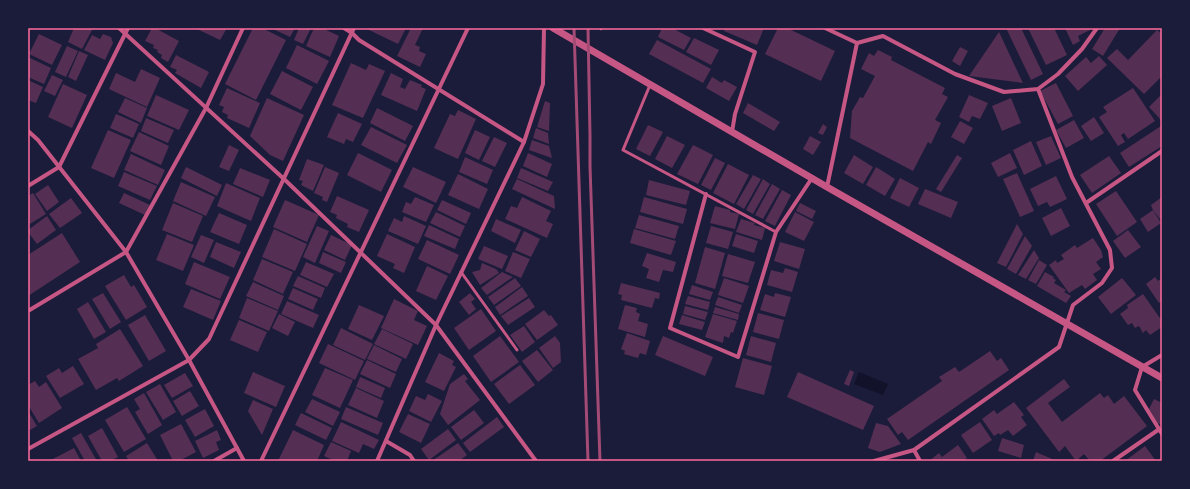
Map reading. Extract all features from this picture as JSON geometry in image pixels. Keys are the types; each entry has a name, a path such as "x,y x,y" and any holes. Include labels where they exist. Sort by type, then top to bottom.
{"street":[{"path":"119,28 284,179 436,325 536,461"},
{"path":"28,186 59,167 128,28"},
{"path":"28,311 126,252 206,108 243,28"},
{"path":"344,28 359,40 524,142"},
{"path":"28,449 189,360 209,339 354,28"},
{"path":"261,461 468,28"},
{"path":"377,461 436,325 524,142 543,84 544,28"},
{"path":"553,28 827,187 1162,378"},
{"path":"703,28 754,52 735,114 732,132"},
{"path":"825,28 857,43 883,36 955,74 1004,92 1038,89 1058,74 1082,49 1097,28"},
{"path":"827,187 857,43"},
{"path":"874,461 914,450 1060,347 1074,305 1102,282 1112,268 1110,250 1072,178 1038,89"},
{"path":"28,131 38,140 126,252 189,360 244,461"},
{"path":"1086,203 1162,151"},
{"path":"706,194 670,328 738,356 776,232 812,178"},
{"path":"1162,354 1142,367 1135,390 1158,430 1162,434"},
{"path":"1113,461 1158,430"},
{"path":"386,441 410,455 414,461"},
{"path":"214,461 237,448"},
{"path":"914,450 920,461"}],"lane":[{"path":"650,85 623,150 776,232"},
{"path":"461,272 517,350"}],"shaded area":[{"path":"859,372 888,384 883,395 854,384"}],"building":[{"path":"74,28 93,28 82,49 68,42"},
{"path":"152,28 155,28 179,41 168,62 161,58 162,55 157,52 158,50 153,48 154,45 145,41"},
{"path":"195,28 227,28 220,40"},
{"path":"253,28 262,28 286,40 256,100 225,84"},
{"path":"271,28 295,28 290,37"},
{"path":"299,28 311,28 303,44 294,40"},
{"path":"314,28 322,28 339,36 330,57 306,46"},
{"path":"365,28 406,28 398,44"},
{"path":"411,28 423,28 415,45 420,47 419,51 426,54 420,67 397,56"},
{"path":"662,28 672,28 691,38 684,50 658,37"},
{"path":"725,28 764,28 757,45 724,31"},
{"path":"778,28 787,28 835,51 821,81 765,54"},
{"path":"1006,28 1021,28 1043,74 1031,80"},
{"path":"1028,28 1054,28 1067,55 1046,65"},
{"path":"1065,28 1089,28 1090,30 1078,36 1080,41 1073,45"},
{"path":"1105,28 1120,28 1103,56 1092,49"},
{"path":"1157,30 1162,34 1162,79 1160,78 1144,94 1107,58 1117,49 1128,60"},
{"path":"999,32 1023,83 969,76"},
{"path":"39,34 62,45 52,65 29,54"},
{"path":"103,34 111,37 113,43 105,60 84,50 92,35 100,39"},
{"path":"694,38 719,50 711,65 686,52"},
{"path":"657,40 711,69 703,83 649,54"},
{"path":"297,45 329,61 317,84 286,68"},
{"path":"67,46 78,51 66,77 55,72"},
{"path":"960,47 968,51 960,66 952,61"},
{"path":"878,50 892,57 891,60 945,88 942,94 948,97 935,120 941,123 931,144 928,142 913,171 850,138 852,111 860,97 863,98 875,76 861,69 869,53 874,56"},
{"path":"79,51 88,55 76,81 68,77"},
{"path":"176,55 209,72 201,88 175,73 177,70 170,67"},
{"path":"1099,56 1107,65 1078,91 1065,76 1086,57 1091,63"},
{"path":"28,57 51,68 44,84 28,77"},
{"path":"351,63 366,70 369,64 385,71 363,118 332,105"},
{"path":"141,69 160,78 147,107 109,89 116,73 135,82"},
{"path":"282,71 313,87 301,110 270,94"},
{"path":"391,73 403,79 400,87 405,89 410,80 422,85 421,87 426,89 417,111 381,95"},
{"path":"52,75 63,80 55,96 44,91"},
{"path":"712,77 722,83 724,80 737,87 729,101 706,88"},
{"path":"28,80 43,87 36,103 28,100"},
{"path":"1056,83 1073,116 1058,124 1040,91"},
{"path":"63,84 87,95 72,128 48,117"},
{"path":"227,88 260,103 249,128 227,118 228,115 222,112 224,107 219,105"},
{"path":"1133,88 1155,121 1128,139 1124,133 1121,135 1125,142 1118,146 1099,117 1107,112 1103,107"},
{"path":"1162,94 1162,119 1161,120 1149,107"},
{"path":"156,95 189,110 179,130 147,116"},
{"path":"969,95 988,103 980,119 972,116 969,122 959,117"},
{"path":"125,98 147,108 141,123 118,112"},
{"path":"267,98 304,115 283,161 270,155 250,136"},
{"path":"1011,98 1021,123 1002,131 992,106"},
{"path":"545,101 550,103 549,131 537,127"},
{"path":"748,103 780,122 774,131 743,113"},
{"path":"377,108 413,126 405,141 370,123"},
{"path":"458,110 476,119 458,159 434,148 450,114 455,116"},
{"path":"338,113 362,124 353,142 346,139 344,144 327,137"},
{"path":"116,114 139,124 133,138 110,128"},
{"path":"1094,117 1104,133 1091,141 1081,126"},
{"path":"146,118 174,130 168,143 141,131"},
{"path":"1074,120 1084,138 1066,148 1056,130"},
{"path":"960,121 973,128 964,144 951,137"},
{"path":"823,124 827,127 823,135 818,133"},
{"path":"648,125 663,132 650,156 636,149"},
{"path":"1161,126 1162,146 1129,167 1120,153"},
{"path":"371,127 407,145 397,163 361,145"},
{"path":"536,128 548,133 549,144 533,138"},
{"path":"108,130 131,140 114,178 91,168"},
{"path":"475,130 490,137 479,160 465,153"},
{"path":"139,132 169,146 161,165 130,151"},
{"path":"667,136 685,145 672,168 655,159"},
{"path":"810,136 821,142 813,155 803,149"},
{"path":"1051,136 1061,158 1046,165 1036,142"},
{"path":"494,137 507,143 495,167 482,161"},
{"path":"532,140 549,146 552,158 529,150"},
{"path":"1031,141 1042,166 1024,175 1013,150"},
{"path":"229,145 239,150 229,171 219,167"},
{"path":"693,145 713,155 698,184 677,174"},
{"path":"358,153 392,170 381,192 347,175"},
{"path":"528,153 552,164 547,177 523,166"},
{"path":"1010,153 1017,168 998,177 991,163"},
{"path":"131,154 165,170 158,185 124,170"},
{"path":"854,155 873,167 863,184 844,173"},
{"path":"957,155 962,158 941,192 936,189"},
{"path":"1109,156 1121,173 1092,193 1080,175"},
{"path":"465,157 493,170 487,184 459,172"},
{"path":"715,158 725,163 711,190 701,185"},
{"path":"307,159 324,165 313,191 301,185 303,181 299,180"},
{"path":"728,164 749,175 734,204 713,193"},
{"path":"186,167 222,185 217,196 181,178"},
{"path":"325,167 339,173 327,202 322,200 323,197 314,193"},
{"path":"413,167 446,182 436,203 403,187"},
{"path":"876,167 895,179 885,196 866,185"},
{"path":"240,168 270,180 263,197 233,184"},
{"path":"521,168 553,182 548,191 517,178"},
{"path":"124,172 157,186 150,200 118,186"},
{"path":"1017,173 1034,211 1020,217 1003,179"},
{"path":"458,174 488,189 479,209 448,195"},
{"path":"753,175 761,179 744,209 736,204"},
{"path":"1056,176 1067,199 1050,207 1047,202 1038,206 1030,189"},
{"path":"900,178 919,188 909,207 890,198"},
{"path":"517,179 554,196 555,209 512,189"},
{"path":"763,179 770,184 753,214 746,210"},
{"path":"649,180 690,191 686,205 646,195"},
{"path":"181,182 215,197 206,216 173,201"},
{"path":"226,183 260,198 251,221 217,206"},
{"path":"772,184 780,189 763,219 755,215"},
{"path":"48,185 59,202 47,211 35,194"},
{"path":"925,189 958,202 951,218 918,204"},
{"path":"782,190 791,195 775,226 765,221"},
{"path":"1116,191 1137,222 1117,236 1096,204"},
{"path":"33,193 46,214 30,224 28,221 28,196"},
{"path":"124,193 150,205 145,215 119,203"},
{"path":"337,196 369,210 359,232 347,227 348,224 336,218 337,215 330,212"},
{"path":"415,197 434,205 426,222 402,212 406,202 411,204"},
{"path":"522,197 551,211 546,221 553,224 547,238 505,219 511,206 517,208"},
{"path":"644,197 687,209 683,224 640,212"},
{"path":"1162,197 1162,217 1160,219 1151,205"},
{"path":"71,198 82,213 60,228 49,214"},
{"path":"285,200 319,215 307,242 273,227"},
{"path":"442,200 471,213 466,224 437,210"},
{"path":"173,203 203,216 192,242 162,230"},
{"path":"800,203 816,211 812,219 796,211"},
{"path":"715,206 739,214 735,229 710,223"},
{"path":"1061,208 1070,226 1051,236 1042,218"},
{"path":"1153,210 1161,223 1148,232 1140,219"},
{"path":"436,212 465,226 460,237 430,223"},
{"path":"795,212 814,222 804,241 785,232"},
{"path":"219,213 247,225 239,244 210,232"},
{"path":"639,215 679,226 675,239 635,228"},
{"path":"47,216 56,230 37,244 28,230"},
{"path":"404,216 426,226 418,244 388,231 394,218 402,222"},
{"path":"496,219 521,230 515,243 491,231"},
{"path":"741,219 765,228 762,240 736,232"},
{"path":"1017,224 1023,234 1006,267 997,263"},
{"path":"429,225 459,239 455,249 424,236"},
{"path":"317,226 329,231 315,263 303,257"},
{"path":"711,226 733,232 728,249 706,243"},
{"path":"274,229 307,244 295,271 262,257"},
{"path":"634,229 676,241 671,255 630,243"},
{"path":"1128,230 1141,247 1125,258 1113,241"},
{"path":"524,231 540,239 531,257 515,250"},
{"path":"62,233 80,262 28,296 28,255"},
{"path":"167,234 194,245 183,271 156,260"},
{"path":"387,234 415,247 404,273 393,268 395,264 377,256"},
{"path":"736,234 758,241 754,253 732,246"},
{"path":"201,235 214,240 204,263 191,257"},
{"path":"331,235 352,245 345,260 324,250"},
{"path":"1025,236 1032,246 1016,274 1007,269"},
{"path":"1093,238 1101,250 1103,257 1096,262 1101,269 1093,274 1097,280 1085,289 1082,285 1069,293 1049,265 1056,260 1057,263 1064,259 1061,255 1075,245 1077,248"},
{"path":"427,240 459,255 450,274 418,259"},
{"path":"216,242 241,252 234,268 210,257"},
{"path":"780,242 805,249 799,269 774,261"},
{"path":"484,246 508,256 502,269 478,259"},
{"path":"705,247 725,253 715,289 695,283"},
{"path":"1034,250 1039,258 1026,279 1018,275"},
{"path":"323,252 346,262 341,273 319,263"},
{"path":"513,252 530,259 521,278 505,271"},
{"path":"647,253 676,262 673,272 663,270 659,282 646,278 649,269 642,266"},
{"path":"728,254 755,262 748,283 722,276"},
{"path":"262,259 293,272 283,294 253,280"},
{"path":"1039,260 1047,265 1036,284 1028,280"},
{"path":"194,262 230,277 220,299 185,284"},
{"path":"306,262 334,274 327,287 300,275"},
{"path":"482,263 496,269 499,273 480,285 472,272 480,270"},
{"path":"427,266 448,276 436,300 416,291"},
{"path":"785,268 798,272 792,292 767,285 771,270 783,273"},
{"path":"502,272 513,277 487,295 481,288"},
{"path":"1045,272 1054,277 1053,278 1056,280 1054,283 1066,290 1064,292 1071,296 1066,303 1037,286"},
{"path":"124,275 131,287 134,285 147,307 126,320 105,286"},
{"path":"298,276 325,288 321,298 293,286"},
{"path":"1155,277 1158,281 1162,278 1162,301 1159,303 1146,284"},
{"path":"515,278 521,286 494,305 488,297"},
{"path":"724,278 749,286 743,303 718,295"},
{"path":"1122,278 1136,295 1111,314 1098,297"},
{"path":"253,282 284,296 278,310 246,296"},
{"path":"621,283 660,293 659,299 655,298 652,308 621,300 622,295 618,294"},
{"path":"692,285 713,292 710,300 689,294"},
{"path":"522,287 528,296 500,315 495,307"},
{"path":"293,288 318,299 313,310 288,299"},
{"path":"191,289 221,301 213,320 183,307"},
{"path":"103,293 121,322 110,329 92,299"},
{"path":"470,293 475,299 471,302 476,309 469,315 459,302"},
{"path":"775,293 791,297 785,317 760,310 765,294 774,297"},
{"path":"1143,294 1162,321 1162,327 1150,335 1146,330 1143,333 1139,326 1135,328 1132,323 1128,325 1120,314 1128,308 1127,305"},
{"path":"688,296 710,302 708,310 685,304"},
{"path":"718,297 742,305 739,313 715,305"},
{"path":"247,298 278,311 269,331 239,318"},
{"path":"529,298 535,307 508,325 501,316"},
{"path":"394,299 418,311 414,320 427,326 418,345 381,328"},
{"path":"287,301 319,315 313,328 281,314"},
{"path":"88,302 106,332 94,339 77,309"},
{"path":"359,305 384,316 372,340 348,329"},
{"path":"625,305 637,308 636,312 640,314 638,321 648,324 645,337 618,329"},
{"path":"685,306 708,312 705,320 683,314"},
{"path":"715,307 739,314 738,320 713,313"},
{"path":"481,309 496,331 469,350 454,328"},
{"path":"544,310 549,316 551,315 558,325 537,340 525,324"},
{"path":"758,313 784,320 779,339 753,332"},
{"path":"279,314 295,322 288,336 272,328"},
{"path":"713,314 737,321 733,333 731,332 729,338 724,336 723,343 705,337"},
{"path":"145,315 166,351 149,361 128,325"},
{"path":"682,315 705,322 702,330 679,324"},
{"path":"239,320 267,332 258,352 230,340"},
{"path":"524,326 535,342 522,352 510,335"},
{"path":"341,328 373,344 365,360 333,345"},
{"path":"120,329 143,366 119,381 117,378 96,390 78,359 98,348 96,344"},
{"path":"382,329 413,344 406,359 374,344"},
{"path":"627,333 650,341 646,355 640,353 638,358 624,354 625,351 621,349"},
{"path":"500,336 519,362 491,382 473,356"},
{"path":"555,336 560,343 561,362 553,368 539,348"},
{"path":"663,336 713,357 705,376 655,355"},
{"path":"751,336 776,343 771,362 746,355"},
{"path":"328,344 364,361 355,380 319,363"},
{"path":"374,345 402,359 396,372 367,359"},
{"path":"537,350 553,370 538,382 522,361"},
{"path":"990,351 997,361 1001,358 1009,370 908,440 902,432 898,435 887,419 942,381 939,377 955,367 959,372"},
{"path":"439,353 454,361 452,365 456,367 444,391 425,382"},
{"path":"743,358 772,366 764,395 735,387"},
{"path":"367,360 396,374 390,388 360,374"},
{"path":"520,365 535,385 509,404 494,384"},
{"path":"73,366 84,384 60,398 46,376 59,368 62,373"},
{"path":"325,368 353,380 340,408 312,395"},
{"path":"850,370 854,372 849,386 844,384"},
{"path":"253,372 285,386 276,407 244,393"},
{"path":"798,372 874,406 863,430 787,397"},
{"path":"185,373 193,386 172,398 164,385"},
{"path":"464,374 468,379 465,381 480,400 448,425 440,414 450,384"},
{"path":"360,377 385,388 381,398 356,387"},
{"path":"1064,379 1070,387 1048,403 1062,422 1100,393 1104,398 1108,395 1114,404 1124,396 1147,426 1100,461 1090,461 1084,454 1076,461 1065,446 1059,452 1026,408"},
{"path":"35,381 39,387 46,382 62,408 39,423 28,405 28,385"},
{"path":"160,384 176,412 163,420 146,392"},
{"path":"356,388 384,401 377,418 348,405"},
{"path":"190,391 199,406 182,416 173,401"},
{"path":"144,393 162,425 148,434 135,412 140,409 134,399"},
{"path":"428,394 442,401 431,422 409,411 416,396 425,400"},
{"path":"312,399 340,412 333,426 305,412"},
{"path":"1154,399 1162,403 1162,425 1157,423 1149,409"},
{"path":"253,400 273,409 262,435 248,411"},
{"path":"1014,402 1024,415 1021,417 1027,425 1013,436 1008,430 1000,435 999,433 994,436 982,419 994,410 997,414"},
{"path":"127,407 146,439 124,452 105,420"},
{"path":"346,407 383,423 378,435 341,419"},
{"path":"205,409 214,426 195,437 185,420"},
{"path":"474,410 484,423 461,440 451,427"},
{"path":"28,411 37,426 30,430 28,427"},
{"path":"301,413 332,428 326,440 295,425"},
{"path":"408,414 430,424 421,443 399,432"},
{"path":"497,417 504,427 470,452 463,443"},
{"path":"341,422 379,440 374,449 363,444 359,453 332,441"},
{"path":"980,422 992,440 973,453 961,435"},
{"path":"876,423 888,426 901,444 880,452 868,448"},
{"path":"181,424 196,452 179,461 173,461 160,435"},
{"path":"102,428 118,457 110,461 102,461 88,436"},
{"path":"448,429 456,440 429,460 421,449"},
{"path":"217,430 221,440 216,442 219,450 203,458 195,441"},
{"path":"293,430 324,445 317,461 278,461"},
{"path":"81,433 97,461 85,461 72,438"},
{"path":"1002,438 1024,445 1021,458 998,451"},
{"path":"331,442 351,451 347,461 335,461 324,456"},
{"path":"147,443 158,461 129,461 126,456"},
{"path":"458,443 467,455 459,461 432,461"},
{"path":"958,445 967,458 962,461 929,461 939,453 942,457"},
{"path":"1145,446 1156,461 1125,461"},
{"path":"74,448 81,461 49,461"},
{"path":"1036,452 1052,459 1051,461 1033,461"}],"railway":[{"path":"574,28 588,461"},
{"path":"588,28 590,166 600,461"}]}
